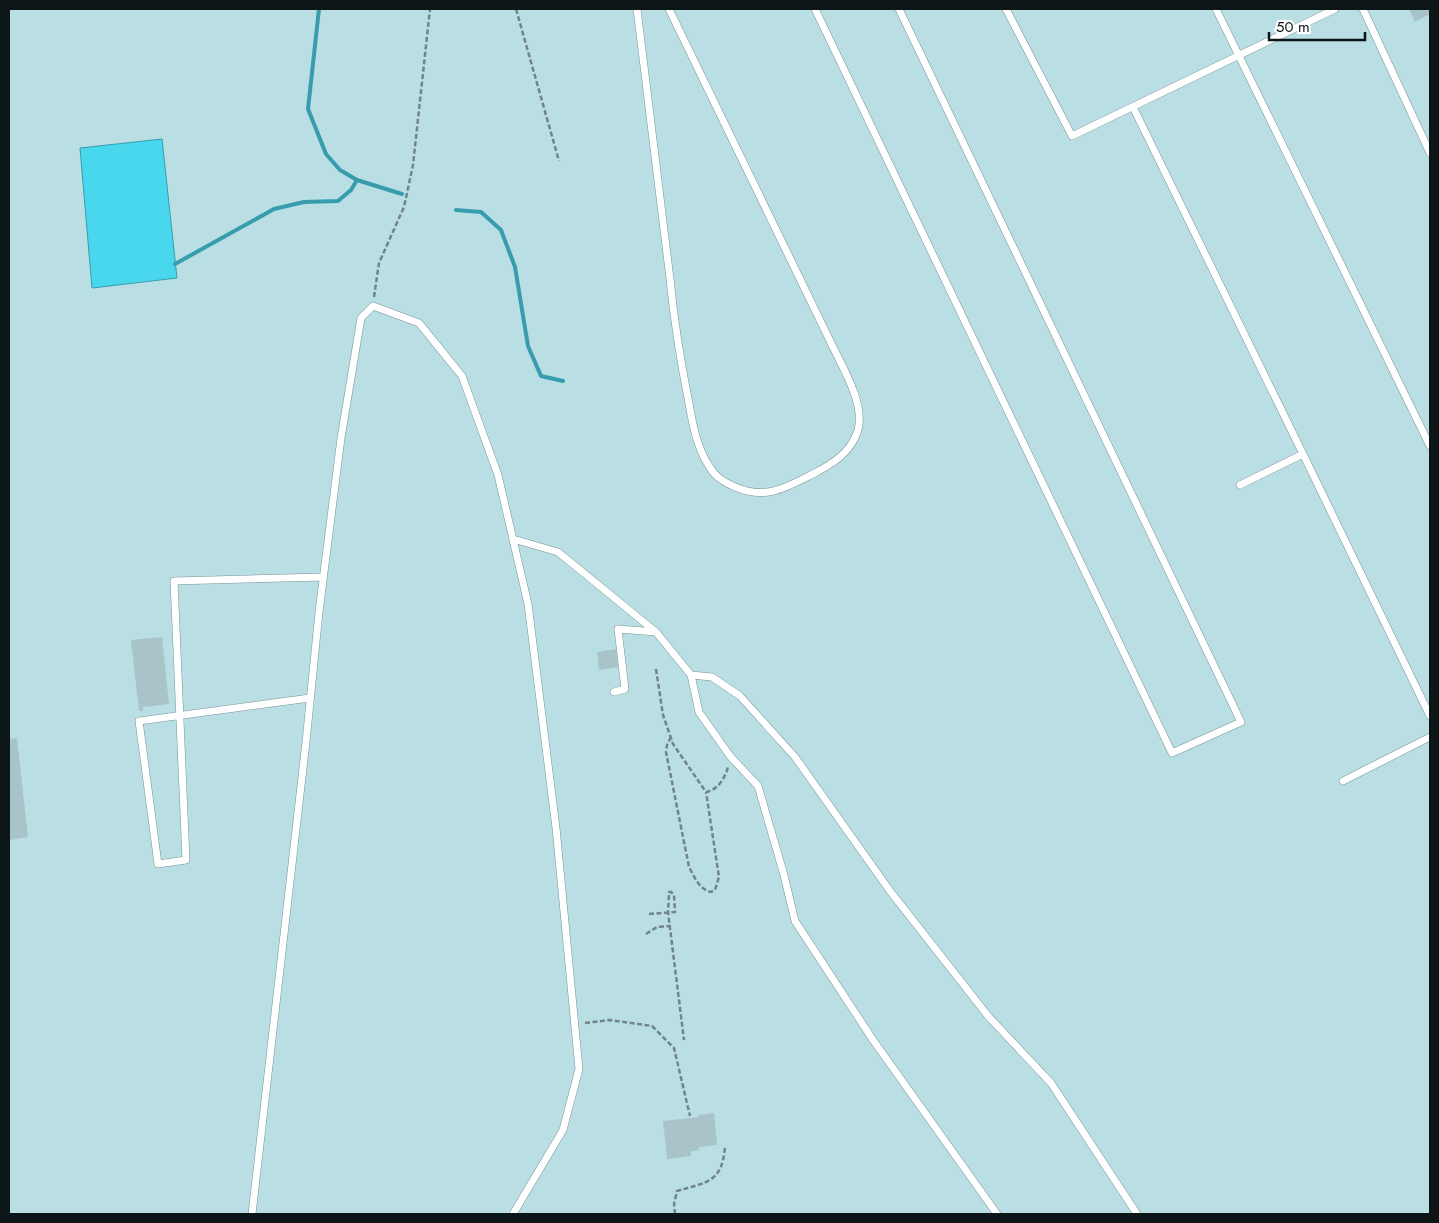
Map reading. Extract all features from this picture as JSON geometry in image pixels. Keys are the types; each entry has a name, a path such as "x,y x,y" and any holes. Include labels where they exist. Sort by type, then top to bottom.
{"lane":[{"path":"637,9 678,350 696,435 702,454 718,478 749,492 770,492 792,485 836,462 844,454 858,430 857,403 852,387 832,345 669,9"},
{"path":"814,9 1172,753 1242,722 899,9"},
{"path":"1006,9 1072,136 1335,9"},
{"path":"1216,9 1430,446"},
{"path":"1363,9 1430,152"},
{"path":"1133,107 1430,716"},
{"path":"252,1214 323,577 341,438 361,318 373,306 419,322 462,376 498,475 530,613 556,828 578,1069 562,1130 513,1214"},
{"path":"1240,485 1303,454"},
{"path":"513,539 558,552 656,632 691,675 699,712 730,756 758,786 784,875 795,921 873,1040 997,1214"},
{"path":"310,698 179,716 139,722 158,864 186,860 179,716 174,581 323,577"},
{"path":"614,692 625,689 618,629 656,632"},
{"path":"691,675 712,677 740,696 795,757 890,892 1002,1033 1051,1082 1137,1214"},
{"path":"1342,781 1430,737"}],"path":[{"path":"373,306 379,263 404,207 413,165 430,9"},
{"path":"516,9 559,162"},
{"path":"656,669 663,714 671,738 673,744 706,792 719,877 715,890 711,892 705,891 697,883 689,867 666,752 671,738"},
{"path":"706,792 710,791 725,777 730,756"},
{"path":"649,914 668,912 676,912 674,895 669,892 668,912 684,1040"},
{"path":"646,934 657,927 670,926"},
{"path":"574,1024 610,1020 652,1026 674,1048 690,1116"},
{"path":"675,1214 674,1204 677,1191 713,1178 718,1173 724,1158 725,1147"}],"shaded area":[{"path":"9,9 1430,9 1430,1214 9,1214"}],"water":[{"path":"162,139 177,278 92,288 80,148"}],"building":[{"path":"1409,9 1430,9 1430,14 1415,22"},
{"path":"162,637 169,704 143,707 143,711 139,711 131,640"},
{"path":"616,649 618,667 599,670 597,652"},
{"path":"17,738 28,837 10,840 9,739"},
{"path":"714,1113 717,1145 699,1147 699,1150 691,1151 691,1156 667,1159 663,1121 699,1117 698,1115"}],"waterway":[{"path":"319,9 308,109 326,154 340,170 357,180 402,194"},
{"path":"175,264 274,209 304,202 338,201 351,190 357,180"},
{"path":"456,210 481,212 501,230 515,267 528,346 541,376 563,381"}]}
